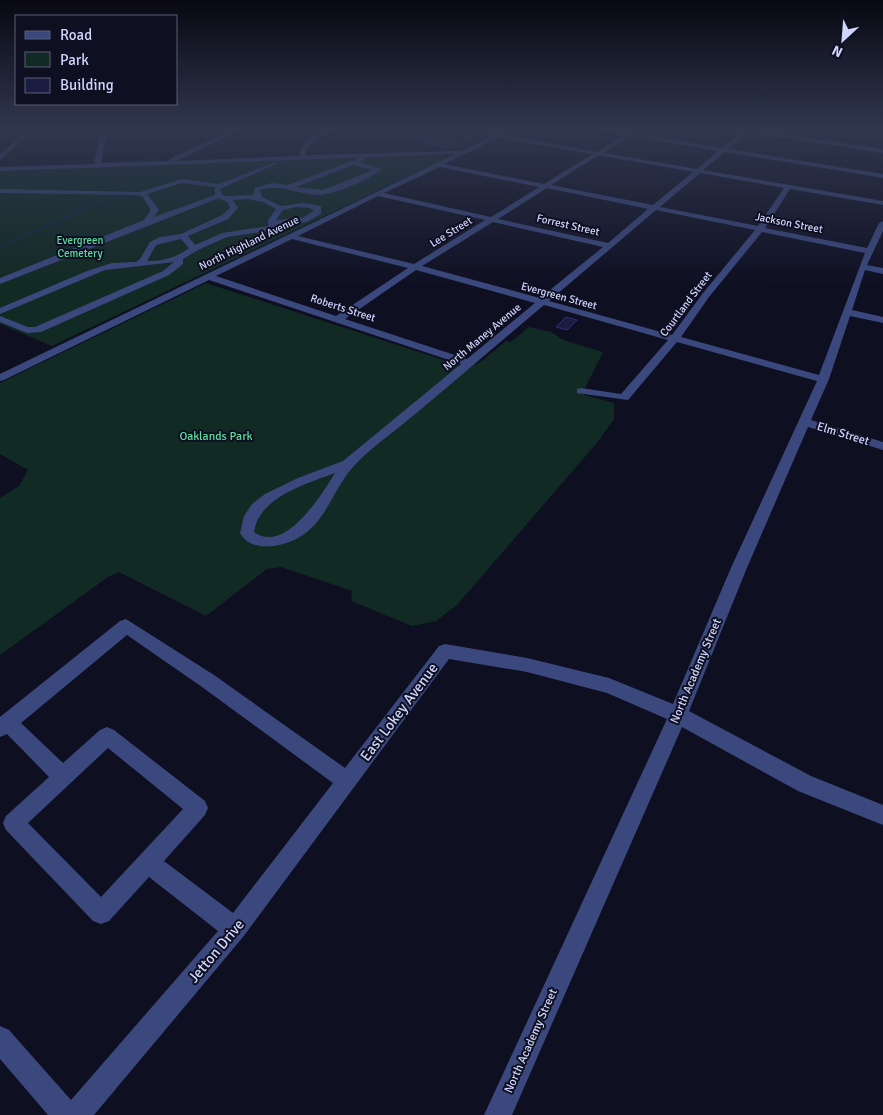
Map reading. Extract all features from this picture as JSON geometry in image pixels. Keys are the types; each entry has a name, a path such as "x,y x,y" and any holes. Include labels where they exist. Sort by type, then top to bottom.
{"street":[{"path":"0,191 121,191 141,194 176,182"},
{"path":"195,182 220,186 271,184 317,193 328,192 350,182"},
{"path":"139,263 144,260 147,249 153,243 183,236 230,213 234,208 233,204 222,197 217,189 229,182"},
{"path":"289,187 302,182"},
{"name":"North Highland Avenue","path":"0,378 402,182"},
{"name":"Jackson Street","path":"525,182 760,229 866,259 883,271"},
{"name":"Lee Street","path":"338,319 415,267 551,182"},
{"name":"North Maney Avenue","path":"348,464 542,303 607,245 683,182"},
{"path":"759,182 883,203"},
{"path":"255,196 257,189 271,184"},
{"name":"Courtland Street","path":"581,392 624,398 675,338 706,294 760,229 788,187"},
{"path":"141,194 152,202 155,210 147,222"},
{"name":"Forrest Street","path":"377,194 607,245"},
{"path":"0,281 147,222 222,197 255,196 279,208 302,204 318,208 318,212 304,220 271,223"},
{"path":"0,310 103,268 163,262 180,258 195,248 225,236 272,228 271,223 279,208"},
{"name":"North Academy Street","path":"498,1115 678,716 823,379 866,259 883,223"},
{"path":"183,236 195,248"},
{"name":"Evergreen Street","path":"289,236 415,267 823,379"},
{"path":"0,319 27,330 37,330 166,273 180,262 180,258"},
{"name":"Roberts Street","path":"208,277 469,363"},
{"path":"846,312 883,320"},
{"name":"Elm Street","path":"803,422 883,446"},
{"path":"348,464 305,526 294,535 278,541 262,541 252,538 247,533 247,526 255,512 271,496 348,464"},
{"path":"62,776 3,725 126,626 208,681 347,781"},
{"name":"East Lokey Avenue","path":"347,781 445,651 526,665 609,686 678,716 805,784 883,815"},
{"path":"108,736 198,808 148,862 101,913 13,822 108,736"},
{"name":"Jetton Drive","path":"76,1115 235,929 347,781"},
{"path":"148,862 235,929"},
{"path":"0,1039 66,1115"}],"green space":[{"name":"Evergreen Cemetery","path":"0,182 396,182 52,346 0,324"},
{"name":"Oaklands Park","path":"206,283 468,368 482,361 506,341 511,342 529,327 551,332 563,340 603,352 585,388 584,395 614,403 614,419 596,444 457,605 436,621 412,626 351,601 352,591 281,567 267,569 206,616 119,572 108,577 0,655 0,498 19,486 28,470 0,454 0,383"}],"building":[{"path":"566,317 577,320 567,330 556,327"}],"waterway":[{"path":"115,195 135,182"},
{"path":"0,247 118,193"}]}
